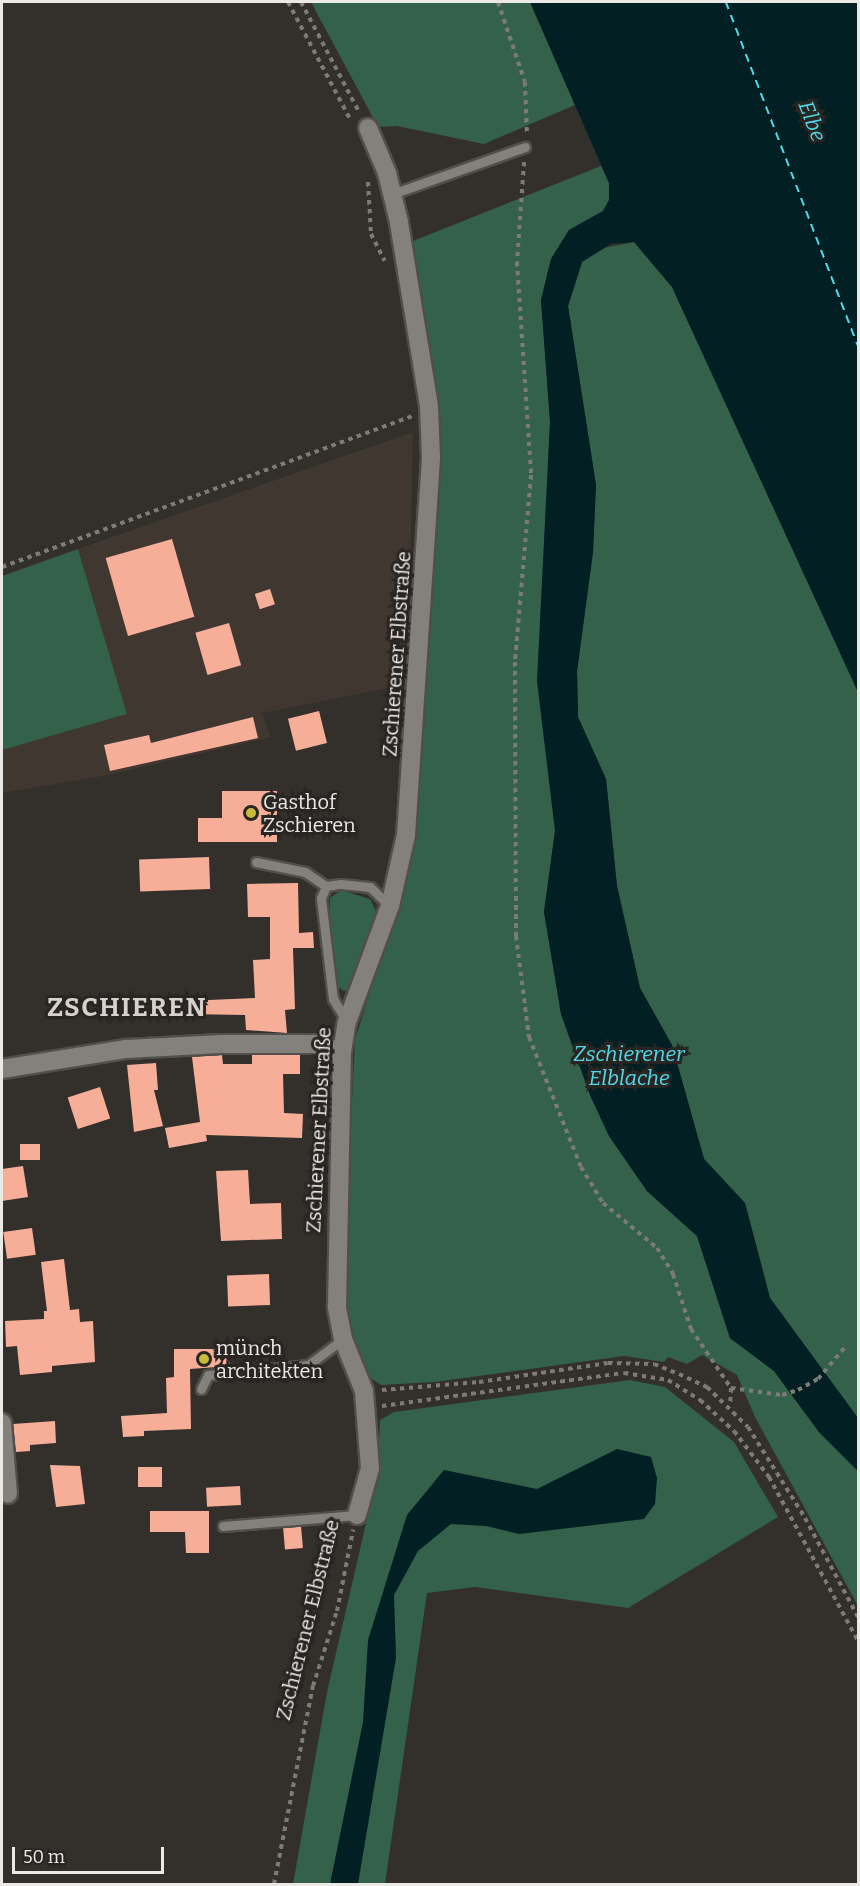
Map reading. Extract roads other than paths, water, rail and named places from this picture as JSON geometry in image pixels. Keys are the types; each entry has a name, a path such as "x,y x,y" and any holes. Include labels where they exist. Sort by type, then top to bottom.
{"street":[{"name":"Zschierener Elbstraße","path":"357,1515 370,1468 364,1396 343,1339 337,1307 336,1253 342,1052 347,1022 390,906 406,836 413,761 431,458 429,406 417,320 392,194 362,129"},
{"path":"2,1069 126,1049 173,1046 316,1044 342,1052"},
{"path":"2,1423 8,1494"}],"lane":[{"path":"392,194 525,147"},
{"path":"256,862 305,872 326,886 370,887 390,906"},
{"path":"326,886 321,898 333,999 347,1022"},
{"path":"201,1389 208,1375 308,1365 343,1339"},
{"path":"223,1526 357,1515"}],"water":[{"path":"530,2 858,2 858,692 672,287 634,242 611,244 582,262 568,306 596,485 593,552 577,671 578,717 606,779 617,886 640,988 672,1045 704,1159 745,1203 770,1298 858,1418 858,1471 819,1432 774,1371 730,1338 697,1236 647,1191 609,1136 590,1095 561,1014 544,912 555,831 537,681 550,421 541,300 551,259 569,230 603,211 609,200 609,183"},
{"path":"617,1449 651,1457 657,1478 655,1504 644,1519 519,1534 486,1526 451,1524 418,1551 394,1595 396,1658 358,1884 330,1884 363,1722 368,1640 407,1515 444,1470 537,1489"}],"place":[{"name":"Gasthof Zschieren","path":"251,813"},
{"name":"münch architekten","path":"204,1359"}],"district":[{"name":"ZSCHIEREN","path":"127,1008"}],"water label":[{"name":"Elbe","path":"812,121"},
{"name":"Zschierener Elblache","path":"629,1066"}]}
